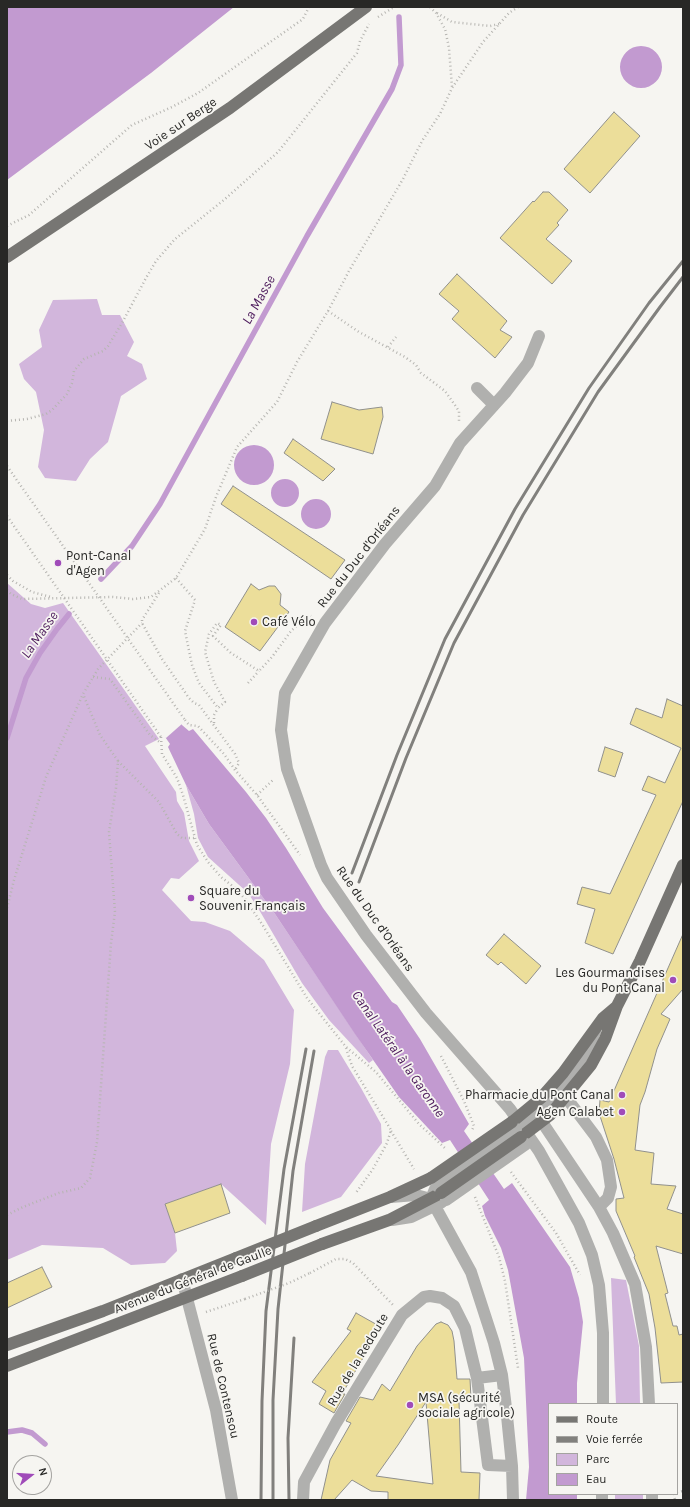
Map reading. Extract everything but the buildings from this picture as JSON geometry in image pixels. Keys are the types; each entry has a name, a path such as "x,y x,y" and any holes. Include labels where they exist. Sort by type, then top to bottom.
{"main road":[{"name":"Voie sur Berge","path":"7,257 230,108 366,7"},
{"path":"437,1194 542,1120 562,1093 591,1065 605,1039 617,1006 643,955 683,865"},
{"path":"437,1194 523,1133 536,1103 563,1073 603,1018 617,1006"},
{"name":"Avenue du Général de Gaulle","path":"7,1345 103,1311 390,1198 437,1194"},
{"name":"Avenue du Général de Gaulle","path":"7,1366 187,1299 322,1244 389,1220 437,1194"}],"street":[{"name":"Rue du Duc d'Orléans","path":"539,336 528,363 505,393 460,443 434,486 385,544 326,623 285,693 281,730 287,768 327,878 341,900 426,1013 510,1109 523,1133 579,1222 592,1255 599,1285 603,1333 603,1403"},
{"path":"477,388 494,405"},
{"path":"596,1027 589,1048 569,1076 562,1093 596,1137 607,1160 611,1187 608,1198 599,1207"},
{"path":"542,1120 599,1207 613,1233 635,1284 646,1347 649,1403"},
{"path":"390,1198 437,1194 471,1272 494,1343 502,1375 512,1466 513,1500"},
{"name":"Rue de Contensou","path":"182,1279 216,1410 232,1500"},
{"name":"Rue de la Redoute","path":"303,1500 304,1482 336,1424 402,1315 424,1298 430,1296 442,1298 454,1306 465,1328 478,1378"},
{"path":"502,1375 478,1378 488,1466 512,1466"}],"path":[{"path":"7,226 29,215 132,125 172,108 198,92 303,19 309,7"},
{"path":"376,19 394,7"},
{"path":"430,7 436,13 445,29 449,48 452,88"},
{"path":"509,13 511,7"},
{"path":"7,590 11,594 22,599 54,597 113,597 133,599 151,597 176,578 205,529 216,497 237,448 277,402 297,362 328,311 349,271 403,179 422,141 440,114 452,88 483,42 509,13 518,7"},
{"path":"436,13 452,22 490,26 500,24"},
{"path":"7,421 27,419 46,414 52,410 67,394 72,383 74,371 84,359 103,352 108,346 146,278 156,262 174,239 225,199 278,152 357,53 360,42 370,24"},
{"path":"328,311 359,332 388,347 416,365 421,372 445,391 459,411 460,443"},
{"path":"388,347 396,336"},
{"path":"7,466 185,720 189,725 198,726 224,754 236,770 239,763 235,754 199,705 194,703 189,698 162,659 142,623"},
{"path":"7,516 161,737 162,754 177,778 197,845 208,862 245,899 307,998 346,1047 376,1072 390,1091 419,1124 451,1153"},
{"path":"7,575 13,581 32,592 54,597"},
{"path":"176,578 195,600 185,631 192,665 199,683 218,708"},
{"path":"7,908 14,880 46,777 83,694 98,668 142,623 142,620 159,592"},
{"path":"248,683 272,657 291,631 309,615 326,623"},
{"path":"214,724 214,715 218,708 225,702 214,682 205,652 210,634 217,623 221,625 214,636 231,652 259,671"},
{"path":"93,677 110,679 150,735 161,743"},
{"path":"83,694 100,735 118,761 159,802 177,834 182,838 195,838"},
{"path":"7,1215 59,1193 81,1188 90,1178 97,1142 111,943 115,912 109,832 116,788 118,761"},
{"path":"257,795 278,775"},
{"path":"346,1047 352,1066 416,1172"},
{"path":"437,1050 464,1101 474,1126 471,1131 473,1136"},
{"path":"353,1196 362,1186 388,1143 391,1130"},
{"path":"506,1175 511,1172 556,1233 582,1279"},
{"path":"476,1194 474,1195 499,1257 504,1275 518,1372"},
{"path":"192,1317 289,1283 336,1259 345,1259 353,1264 402,1315"}],"green space":[{"path":"97,299 102,315 120,315 134,342 127,356 142,364 147,379 121,396 108,442 90,459 76,481 45,478 38,467 44,430 36,392 24,379 19,364 42,347 39,330 53,300"},
{"path":"7,583 31,604 45,608 63,603 159,739 145,746 176,792 177,801 184,813 189,841 199,861 179,879 171,878 162,890 191,921 205,922 230,931 264,960 294,1010 290,1064 271,1144 266,1225 221,1184 165,1204 175,1233 177,1251 165,1263 131,1265 103,1248 42,1245 7,1260"},
{"path":"186,785 209,824 275,914 373,1060 369,1063 329,1020 302,983 248,893 208,857 198,838 194,814"},
{"path":"328,1050 338,1050 361,1088 381,1124 382,1143 341,1197 302,1212 305,1164 325,1057"},
{"path":"611,1278 626,1280 639,1346 640,1403 616,1403"},
{"path":"615,1495 643,1495 643,1500 615,1500"}],"water":[{"path":"7,7 234,7 151,73 7,180"},
{"path":"641,46 656,52 662,67 656,82 641,88 626,82 620,67 626,52"},
{"path":"254,445 265,448 271,454 274,465 271,476 265,482 254,485 243,482 237,476 234,465 237,454 243,448"},
{"name":"Canal Latéral à la Garonne","path":"7,473 182,725 189,731 193,729 266,818 323,908 392,1002 397,1005 420,1039 469,1124 464,1131 504,1189 512,1183 570,1267 579,1298 583,1322 577,1383 577,1403 548,1403 548,1495 577,1495 577,1500 526,1500 529,1467 524,1358 508,1270 501,1248 485,1216 482,1206 489,1200 450,1140 442,1143 399,1097 275,914 209,824 186,785 168,747 170,744 7,510"},
{"path":"285,479 291,480 295,483 298,487 298,499 295,503 291,506 285,507 279,506 275,503 272,499 271,493 272,487 275,483 279,480"},
{"path":"316,499 326,504 331,514 326,524 316,529 306,524 301,514 306,504"}],"pier":[{"name":"Pont-Canal d'Agen","path":"7,471 183,723 166,738 163,737 7,513"}],"waterway":[{"name":"La Masse","path":"101,579 132,546 160,504 307,236 392,89 401,65 399,17"},
{"name":"La Masse","path":"7,738 26,678 40,653 69,614"},
{"name":"La Masse","path":"7,1432 22,1430 32,1433 45,1444"}],"railway":[{"path":"352,873 397,755 445,639 515,509 589,388 649,303 683,261"},
{"path":"359,882 406,758 454,643 523,515 598,392 683,277"},
{"path":"261,1500 262,1401 266,1311 284,1169 306,1049"},
{"path":"273,1500 273,1400 278,1309 293,1171 314,1051"},
{"path":"289,1500 288,1438 294,1338"}],"place":[{"name":"Pont-Canal d'Agen","path":"58,563"},
{"name":"Café Vélo","path":"254,622"},
{"name":"Square du Souvenir Français","path":"191,898"},
{"name":"Les Gourmandises du Pont Canal","path":"673,980"},
{"name":"Pharmacie du Pont Canal","path":"622,1095"},
{"name":"Agen Calabet","path":"622,1112"},
{"name":"MSA (sécurité sociale agricole)","path":"410,1405"}]}
